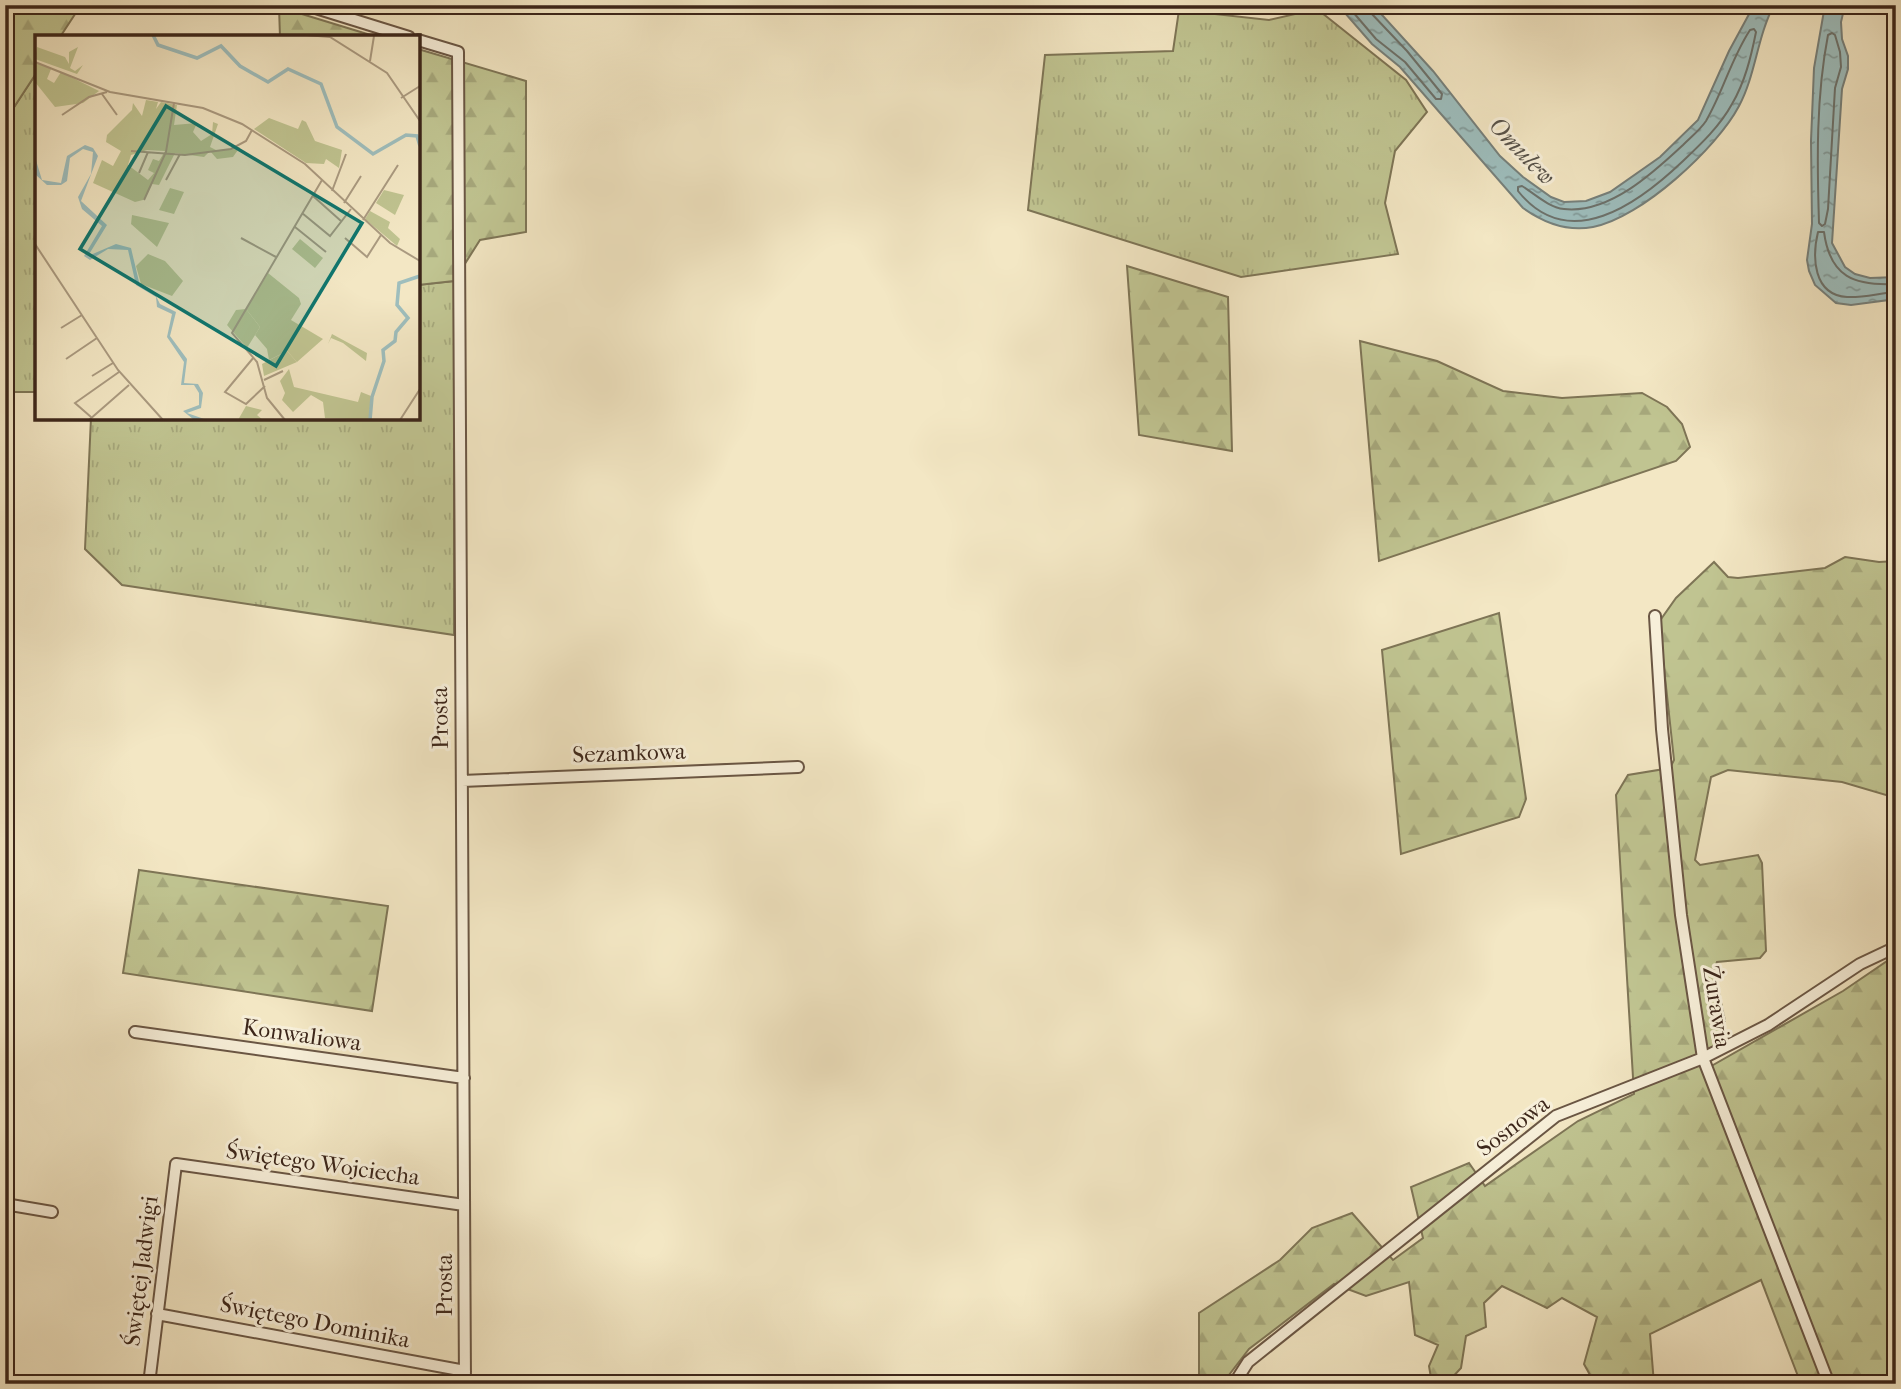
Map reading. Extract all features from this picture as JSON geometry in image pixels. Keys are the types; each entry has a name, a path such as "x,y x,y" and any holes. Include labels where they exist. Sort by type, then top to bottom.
{"street":[{"path":"306,5 403,35"},
{"name":"Prosta","path":"420,41 458,52 465,1384"},
{"name":"Żurawia","path":"1655,616 1662,729 1682,915 1703,1058 1829,1384"},
{"name":"Sezamkowa","path":"462,781 798,766"},
{"name":"Sosnowa","path":"1234,1384 1248,1362 1556,1116 1703,1058 1768,1025 1860,964 1896,947"},
{"name":"Konwaliowa","path":"135,1032 464,1078"},
{"name":"Świętego Wojciecha","path":"176,1164 464,1205"},
{"name":"Świętej Jadwigi","path":"149,1384 176,1164"},
{"path":"5,1204 52,1212"},
{"name":"Świętego Dominika","path":"157,1314 465,1371"}],"green space":[{"path":"5,5 81,5 61,35 35,35 35,75 5,121"},
{"path":"279,7 370,35 280,35"},
{"path":"1317,9 1406,80 1427,112 1395,151 1385,203 1398,254 1241,277 1028,210 1045,55 1173,51 1179,10 1269,20"},
{"path":"420,50 526,81 526,232 480,240 454,281 420,285"},
{"path":"35,75 35,392 5,392 5,121"},
{"path":"1127,266 1228,297 1232,451 1139,435"},
{"path":"454,281 454,635 122,585 85,549 91,420 420,420 420,285"},
{"path":"1360,341 1437,361 1503,391 1562,398 1642,393 1667,407 1682,424 1690,447 1676,461 1379,561"},
{"path":"1845,557 1879,562 1896,561 1896,798 1842,782 1728,770 1711,777 1695,860 1700,865 1758,855 1762,863 1766,951 1760,958 1717,962 1714,970 1725,1021 1706,1069 1843,991 1896,955 1896,1384 1801,1384 1761,1280 1650,1334 1654,1384 1595,1384 1584,1364 1597,1317 1562,1298 1547,1308 1502,1286 1484,1303 1486,1327 1466,1336 1461,1368 1449,1384 1432,1384 1429,1366 1438,1345 1415,1335 1409,1282 1366,1296 1334,1284 1249,1349 1222,1384 1199,1384 1199,1313 1280,1260 1312,1228 1352,1213 1393,1260 1423,1238 1411,1187 1469,1163 1485,1186 1578,1121 1634,1094 1616,795 1628,775 1670,768 1674,760 1659,622 1676,598 1714,562 1728,577 1738,578 1825,568"},
{"path":"1499,613 1526,799 1519,817 1401,854 1382,650"},
{"path":"139,870 388,906 372,1011 123,973"}],"water":[{"path":"1338,5 1373,5 1433,71 1500,156 1523,177 1551,197 1564,202 1586,201 1610,192 1660,157 1698,120 1729,51 1754,5 1774,5 1745,94 1714,141 1676,179 1633,210 1593,227 1574,228 1548,222 1523,208 1400,67 1372,44"},
{"path":"1825,5 1845,5 1841,22 1842,39 1848,56 1848,69 1842,89 1832,243 1845,267 1855,274 1870,278 1896,277 1896,299 1851,305 1836,303 1815,285 1809,271 1807,260 1812,224 1814,68"}],"water label":[{"name":"Omulew","path":"1522,151"}]}
